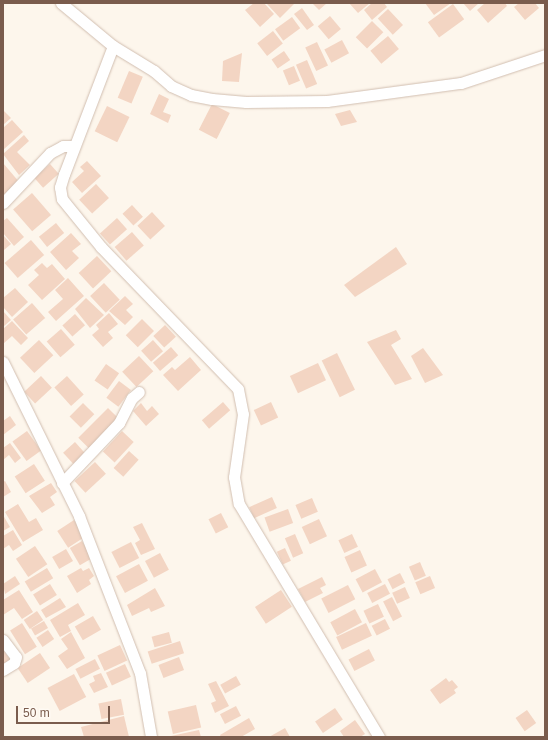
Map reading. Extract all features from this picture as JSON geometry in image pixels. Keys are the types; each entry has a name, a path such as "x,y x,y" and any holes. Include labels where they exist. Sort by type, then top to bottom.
{"street":[{"path":"61,3 113,46 154,71 171,86 191,95 246,102 327,101 461,83 545,55"},
{"path":"113,46 74,146 60,187 62,199 101,247 238,389 243,414 234,476 234,492 239,504 379,737"},
{"path":"3,203 50,153 63,146 74,146"},
{"path":"3,362 79,516 140,673 151,737"},
{"path":"62,483 119,423 132,398 139,392"},
{"path":"3,640 16,657 14,663 3,670"}],"building":[{"path":"254,3 264,3 274,14 260,27 245,10"},
{"path":"268,3 295,3 280,18 267,4"},
{"path":"312,3 327,3 319,10"},
{"path":"349,3 370,3 358,13"},
{"path":"372,3 384,3 387,7 372,20 364,10"},
{"path":"425,3 451,3 434,15"},
{"path":"463,3 479,3 470,11"},
{"path":"485,3 505,3 507,6 488,23 477,10"},
{"path":"519,3 535,3 539,8 525,20 514,7"},
{"path":"453,4 464,19 439,38 428,22"},
{"path":"302,8 314,25 307,30 294,14"},
{"path":"388,9 403,25 393,35 378,19"},
{"path":"330,16 341,29 329,39 318,26"},
{"path":"292,17 300,28 283,41 275,29"},
{"path":"372,21 383,32 367,49 356,37"},
{"path":"273,31 283,44 267,56 257,43"},
{"path":"388,36 399,49 381,64 370,51"},
{"path":"342,40 349,53 331,63 324,49"},
{"path":"317,42 328,66 316,71 305,47"},
{"path":"284,51 290,60 278,69 272,59"},
{"path":"242,53 239,82 222,81 223,61"},
{"path":"307,60 317,84 306,89 296,65"},
{"path":"294,66 300,81 289,85 283,70"},
{"path":"129,71 143,77 131,104 118,98"},
{"path":"159,94 169,99 163,112 171,115 168,123 150,114"},
{"path":"212,104 230,113 217,139 199,130"},
{"path":"107,106 129,117 117,142 95,131"},
{"path":"3,110 11,118 3,125"},
{"path":"350,110 357,122 341,126 335,114"},
{"path":"12,120 23,132 3,150 3,128"},
{"path":"24,135 29,141 17,152 30,165 19,175 3,154"},
{"path":"87,161 101,176 82,193 72,182 84,171 80,167"},
{"path":"3,163 20,183 3,198"},
{"path":"50,164 59,174 43,188 34,178"},
{"path":"96,184 109,198 92,214 79,200"},
{"path":"32,193 51,215 32,231 13,209"},
{"path":"132,205 143,217 133,226 122,214"},
{"path":"152,212 165,226 150,240 137,226"},
{"path":"7,218 24,237 14,246 3,233 3,221"},
{"path":"117,218 127,229 110,245 100,233"},
{"path":"56,223 64,233 47,247 39,237"},
{"path":"132,232 144,246 126,261 115,247"},
{"path":"71,233 81,244 72,251 79,258 66,270 50,252"},
{"path":"3,235 11,244 4,250 3,249"},
{"path":"31,240 44,255 18,278 5,263"},
{"path":"396,247 407,264 355,297 344,285"},
{"path":"97,256 111,271 93,288 79,273"},
{"path":"42,263 47,268 52,264 65,279 42,300 28,285 39,275 34,270"},
{"path":"68,278 84,296 56,321 48,312 63,299 55,290"},
{"path":"104,283 120,300 106,313 90,296"},
{"path":"15,288 28,302 12,317 3,307 3,298"},
{"path":"125,296 133,304 126,310 133,317 125,325 109,311"},
{"path":"86,298 104,315 90,328 75,309"},
{"path":"32,303 45,318 26,334 13,319"},
{"path":"3,311 11,320 3,327"},
{"path":"109,313 118,324 108,332 113,338 103,347 92,335 99,329 96,325"},
{"path":"75,314 85,325 72,337 62,325"},
{"path":"142,319 154,331 138,347 126,335"},
{"path":"12,321 28,338 21,345 12,336 3,344 3,329"},
{"path":"165,325 176,337 164,348 153,336"},
{"path":"61,329 75,345 60,357 47,341"},
{"path":"396,330 401,339 391,345 412,379 395,385 367,342"},
{"path":"39,340 53,355 34,373 20,358"},
{"path":"153,340 163,351 151,362 141,351"},
{"path":"171,347 178,355 160,371 153,363"},
{"path":"423,348 443,375 425,383 411,356"},
{"path":"337,353 355,390 340,397 322,360"},
{"path":"139,356 153,371 137,387 122,372"},
{"path":"190,357 201,370 178,391 163,375 172,367 175,370"},
{"path":"318,363 326,380 298,393 290,376"},
{"path":"106,364 119,373 108,390 95,380"},
{"path":"41,376 52,388 35,403 24,392"},
{"path":"67,376 84,395 71,406 54,387"},
{"path":"119,381 131,390 118,407 106,398"},
{"path":"223,402 230,410 209,429 202,420"},
{"path":"271,402 278,417 261,425 254,410"},
{"path":"83,403 94,414 81,428 70,416"},
{"path":"141,403 147,411 152,406 159,414 146,426 133,411"},
{"path":"108,408 119,419 90,449 78,438"},
{"path":"10,416 16,425 3,435 3,421"},
{"path":"27,431 41,450 27,461 12,442"},
{"path":"122,431 134,442 115,462 103,451"},
{"path":"75,442 85,453 73,464 63,453"},
{"path":"10,443 21,458 15,463 9,455 3,460 3,448"},
{"path":"129,451 139,460 123,477 114,468"},
{"path":"95,462 106,474 85,493 75,481"},
{"path":"34,464 45,481 26,493 15,477"},
{"path":"5,481 11,492 3,497 3,482"},
{"path":"51,483 57,492 50,497 55,505 42,513 29,496"},
{"path":"272,497 277,508 254,518 249,507"},
{"path":"312,498 318,512 301,519 295,505"},
{"path":"18,504 29,522 36,518 43,530 23,542 5,512"},
{"path":"288,509 293,523 270,532 265,518"},
{"path":"221,513 228,527 216,534 209,519"},
{"path":"3,515 10,527 3,531"},
{"path":"319,519 327,536 310,544 302,527"},
{"path":"74,520 85,537 68,548 57,531"},
{"path":"142,523 155,549 141,555 135,543 140,540 133,527"},
{"path":"13,530 22,545 13,551 9,545 3,549 3,536"},
{"path":"295,534 303,553 293,558 285,538"},
{"path":"352,534 358,547 344,553 338,540"},
{"path":"82,541 92,558 80,565 70,548"},
{"path":"131,542 139,558 120,568 111,552"},
{"path":"35,546 47,564 28,577 16,559"},
{"path":"285,548 291,561 283,564 277,552"},
{"path":"66,549 73,561 59,569 52,557"},
{"path":"360,550 367,566 351,572 344,557"},
{"path":"160,553 169,570 154,578 145,561"},
{"path":"420,562 426,576 415,580 409,567"},
{"path":"139,564 148,581 125,593 116,576"},
{"path":"47,568 53,578 31,592 25,581"},
{"path":"81,568 83,571 89,568 94,576 89,580 91,584 77,593 67,576"},
{"path":"375,569 382,582 363,593 356,579"},
{"path":"400,573 405,583 393,589 388,579"},
{"path":"15,576 20,584 5,594 3,584"},
{"path":"430,576 435,588 420,594 415,582"},
{"path":"322,577 326,585 320,588 323,593 305,602 298,589"},
{"path":"50,584 57,595 40,606 33,595"},
{"path":"385,584 390,594 372,603 367,593"},
{"path":"348,585 355,599 329,613 321,599"},
{"path":"405,587 410,598 397,604 392,593"},
{"path":"155,588 165,606 151,612 149,608 132,616 127,605"},
{"path":"19,590 33,612 22,619 14,608 3,615 3,600"},
{"path":"281,590 292,607 266,624 255,607"},
{"path":"392,597 402,617 393,621 383,602"},
{"path":"60,598 66,607 46,618 41,610"},
{"path":"78,603 85,615 68,625 71,631 60,637 50,620"},
{"path":"378,604 384,617 369,623 363,611"},
{"path":"355,609 362,622 337,635 330,622"},
{"path":"37,611 43,620 30,629 24,620"},
{"path":"93,616 101,630 83,640 75,626"},
{"path":"385,619 390,629 377,636 372,626"},
{"path":"44,621 48,628 35,635 31,628"},
{"path":"22,623 37,647 25,654 10,630"},
{"path":"366,623 372,636 342,650 336,637"},
{"path":"48,630 54,639 43,647 36,638"},
{"path":"71,632 85,658 67,669 58,656 68,649 61,639"},
{"path":"169,632 172,643 154,647 152,637"},
{"path":"180,641 184,653 152,664 148,652"},
{"path":"120,645 127,660 105,671 97,656"},
{"path":"369,649 375,661 354,671 349,659"},
{"path":"3,650 10,659 3,665"},
{"path":"40,653 50,668 28,683 18,668"},
{"path":"179,657 184,670 163,678 158,665"},
{"path":"95,659 100,669 80,679 75,669"},
{"path":"125,664 131,677 112,686 106,673"},
{"path":"101,673 108,687 94,693 89,684 95,681 93,676"},
{"path":"74,674 86,697 60,711 48,688"},
{"path":"236,676 241,685 225,693 220,685"},
{"path":"446,678 449,682 452,680 458,687 454,690 456,693 440,704 430,690"},
{"path":"216,681 229,706 215,713 211,703 216,701 208,684"},
{"path":"121,699 124,715 101,719 98,703"},
{"path":"196,705 201,727 173,734 168,712"},
{"path":"236,706 241,716 225,724 220,714"},
{"path":"335,708 343,720 323,733 315,721"},
{"path":"527,710 536,723 525,731 516,718"},
{"path":"124,716 129,737 84,737 81,727"},
{"path":"249,718 255,729 241,737 221,737 220,735"},
{"path":"355,720 365,734 360,737 344,737 340,731"},
{"path":"285,728 290,737 269,737"},
{"path":"199,730 201,737 171,737 171,736"}]}
